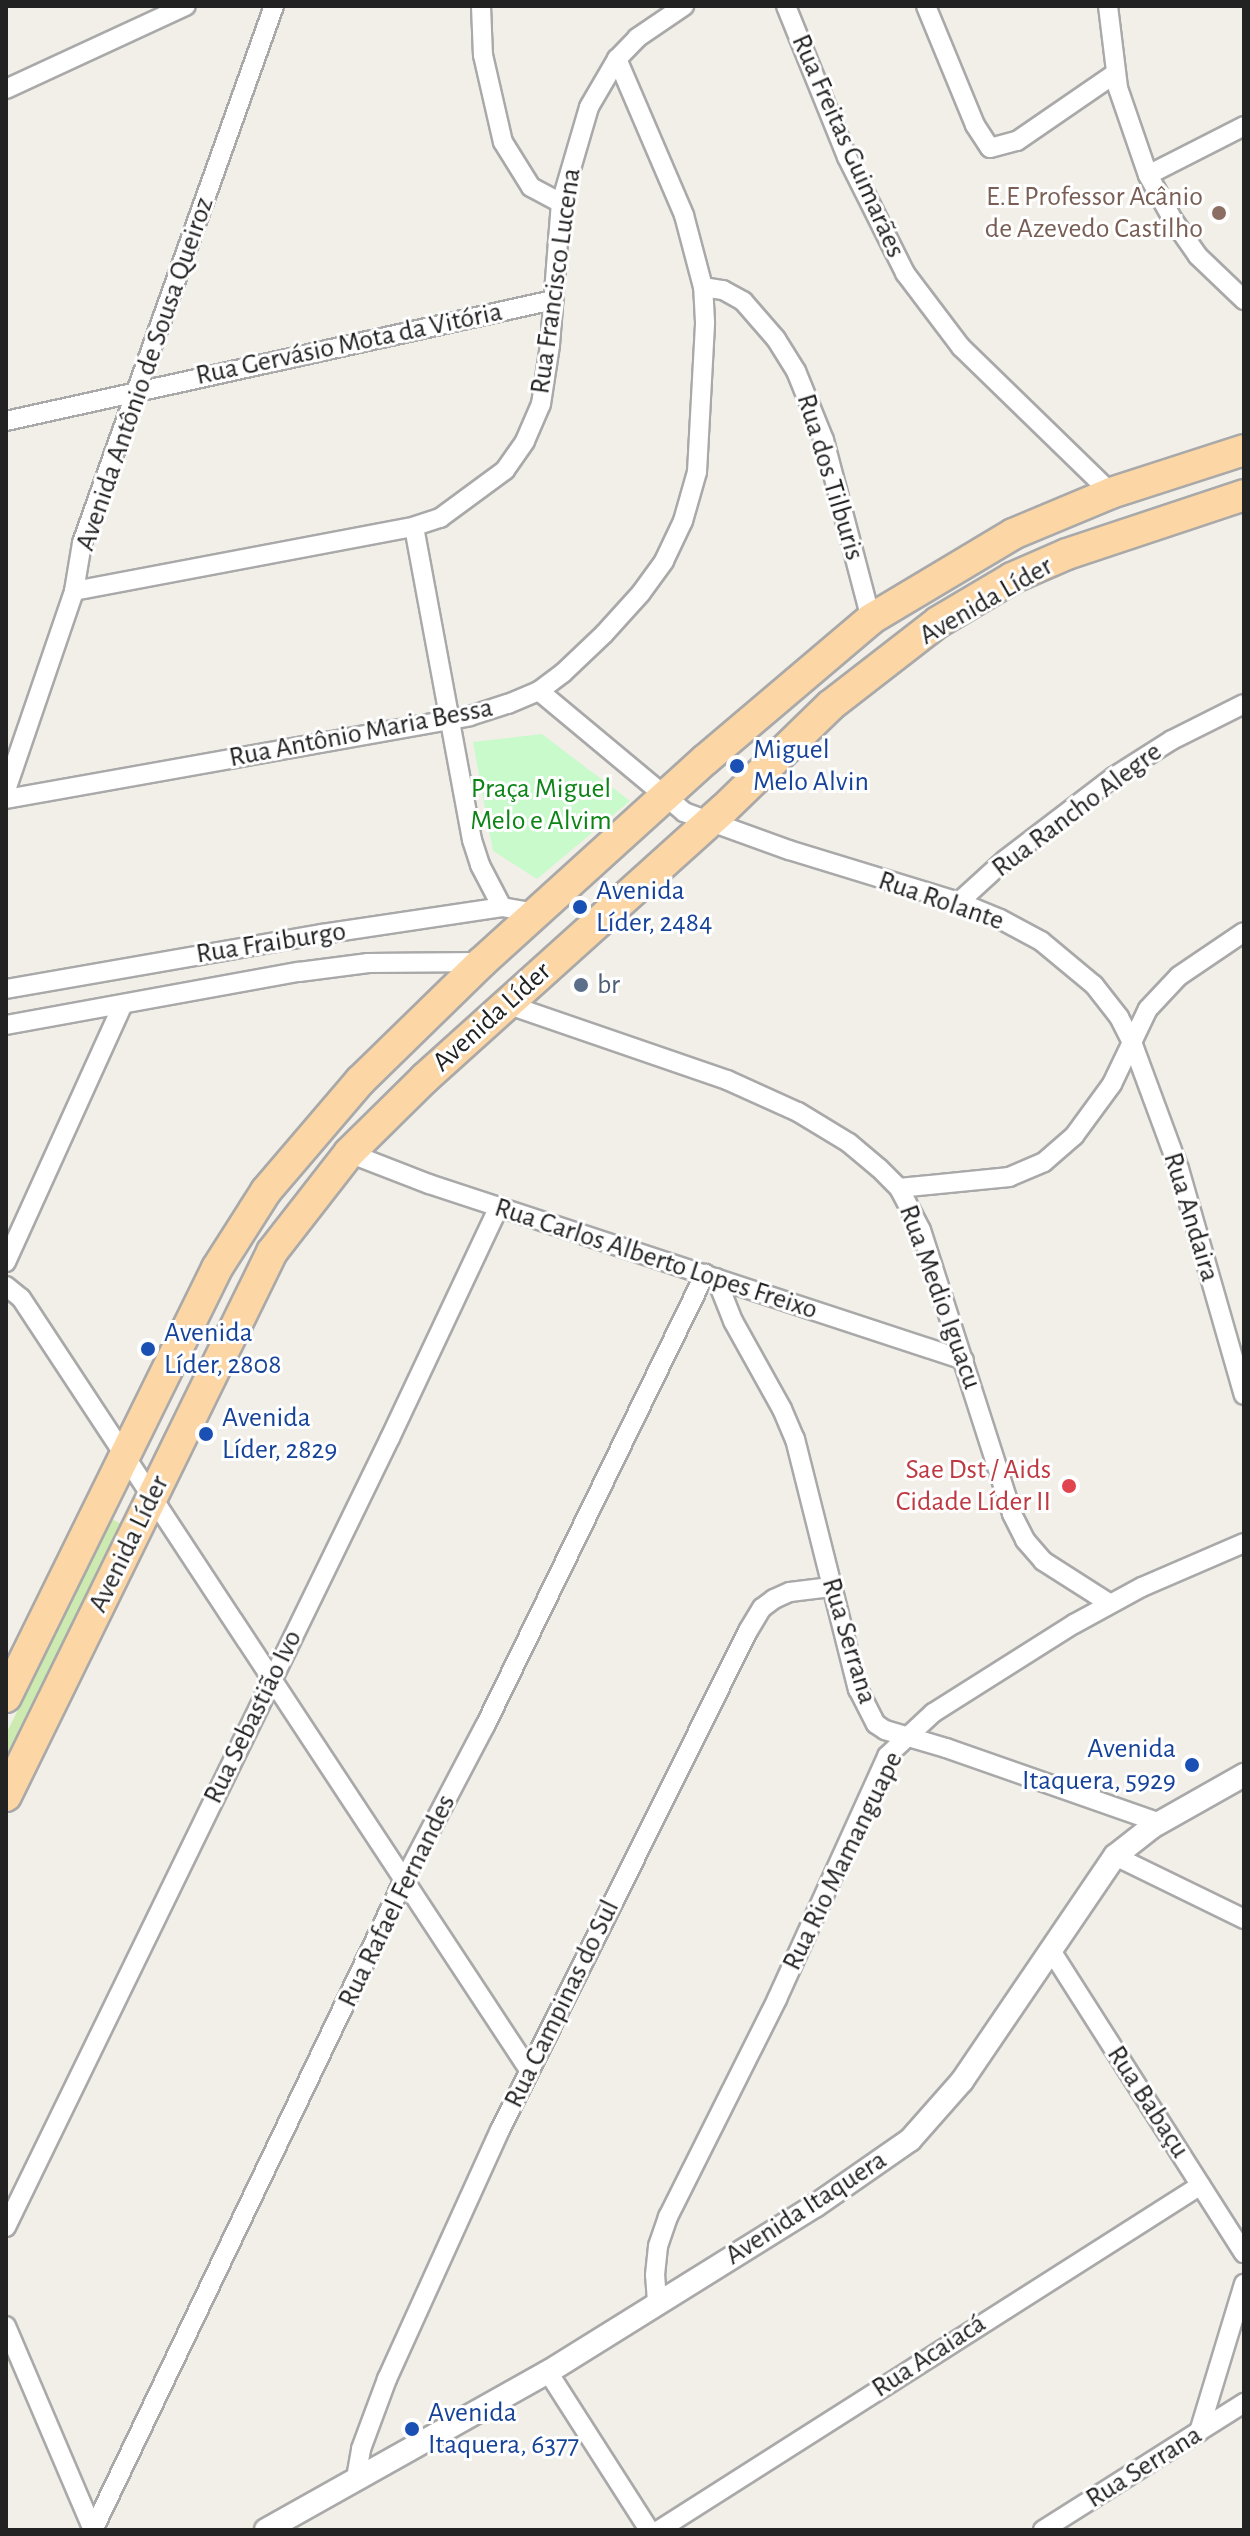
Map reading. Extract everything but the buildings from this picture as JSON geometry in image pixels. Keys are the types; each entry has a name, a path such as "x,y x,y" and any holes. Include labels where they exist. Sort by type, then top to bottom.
{"main road":[{"name":"Avenida Líder","path":"6,1697 217,1268 266,1191 360,1081 536,913 723,744 871,619 1013,534 1111,493 1244,450"},
{"path":"1191,512 1220,491 1244,482"},
{"name":"Avenida Líder","path":"6,1796 272,1252 349,1153 506,1004 708,823 831,705 938,622 1012,578 1067,554 1244,495"}],"street":[{"path":"6,89 186,6"},
{"name":"Avenida Antônio de Sousa Queiroz","path":"6,790 74,591 82,543 274,6"},
{"path":"481,6 483,55 503,142 531,187 561,203"},
{"name":"Rua Francisco Lucena","path":"74,591 414,527 440,518 470,499 505,470 525,441 541,404 561,203 589,107 617,59 637,38 684,6"},
{"name":"Rua Freitas Guimarães","path":"786,6 847,157 905,273 961,347 1111,493"},
{"path":"926,6 975,125 990,148 1017,141 1116,73"},
{"path":"1108,6 1116,73 1126,117 1148,175 1198,256 1244,300"},
{"name":"Rua Antônio Maria Bessa","path":"6,799 470,716 539,691 604,634 641,593 664,561 683,521 697,472 702,423 703,287 684,215 617,59"},
{"path":"1148,175 1244,126"},
{"name":"Rua dos Tilburis","path":"703,287 723,290 743,301 776,339 796,371 824,440 871,619"},
{"name":"Rua Gervásio Mota da Vitória","path":"6,421 553,300"},
{"path":"414,527 447,720 472,840 480,865 502,907"},
{"name":"Rua Rolante","path":"539,691 665,799 708,823 959,902 1041,941 1094,985 1119,1017 1132,1042"},
{"name":"Rua Rancho Alegre","path":"959,902 1005,860 1115,776 1172,740 1244,704"},
{"name":"Rua Fraiburgo","path":"6,989 322,934 502,907 536,913"},
{"path":"899,1188 1009,1177 1044,1162 1084,1123 1112,1084 1148,1009 1179,976 1244,932"},
{"name":"Rua Fraiburgo","path":"6,1025 368,963 482,962"},
{"path":"6,1262 123,1004"},
{"name":"Rua Medio Iguacu","path":"506,1004 727,1080 798,1112 849,1143 899,1188 921,1230 1012,1514 1025,1540 1043,1561 1109,1603"},
{"name":"Rua Andaira","path":"1132,1042 1179,1169 1244,1395"},
{"name":"Rua Carlos Alberto Lopes Freixo","path":"349,1153 964,1360"},
{"name":"Rua Sebastião Ivo","path":"6,2227 499,1206"},
{"name":"Rua Serrana","path":"710,1276 795,1439 858,1689 868,1711 885,1730 960,1752 1160,1823"},
{"name":"Rua Rafael Fernandes","path":"93,2530 404,1880 485,1726 710,1276"},
{"path":"6,1286 21,1298 529,2070"},
{"name":"Rua Rio Mamanguape","path":"657,2302 658,2246 668,2217 777,1999 887,1756 933,1713 1109,1603 1244,1543"},
{"name":"Rua Campinas do Sul","path":"356,2478 361,2449 387,2379 529,2070 762,1608 790,1592 831,1587"},
{"name":"Avenida Itaquera","path":"266,2530 548,2372 815,2206 910,2140 962,2081 1115,1856 1160,1823 1244,1775"},
{"path":"1115,1856 1244,1919"},
{"name":"Rua Babaçu","path":"1052,1952 1244,2253"},
{"name":"Rua Acaiacá","path":"659,2530 1201,2185"},
{"path":"1199,2432 1244,2284"},
{"path":"6,2326 93,2530"},
{"path":"548,2372 649,2530"},
{"name":"Rua Serrana","path":"1043,2530 1244,2403"}],"green space":[{"name":"Praça Miguel Melo e Alvim","path":"542,734 630,801 537,879 493,851 473,742"},
{"path":"112,1519 121,1524 6,1759 6,1734"}],"place":[{"name":"E.E Professor Acânio de Azevedo Castilho","path":"1219,213"},
{"name":"Miguel Melo Alvin","path":"737,766"},
{"name":"Avenida Líder, 2484","path":"580,907"},
{"name":"br","path":"581,985"},
{"name":"Avenida Líder, 2808","path":"148,1349"},
{"name":"Avenida Líder, 2829","path":"206,1434"},
{"name":"Sae Dst / Aids Cidade Líder II","path":"1069,1486"},
{"name":"Avenida Itaquera, 5929","path":"1192,1765"},
{"name":"Avenida Itaquera, 6377","path":"412,2429"}]}
